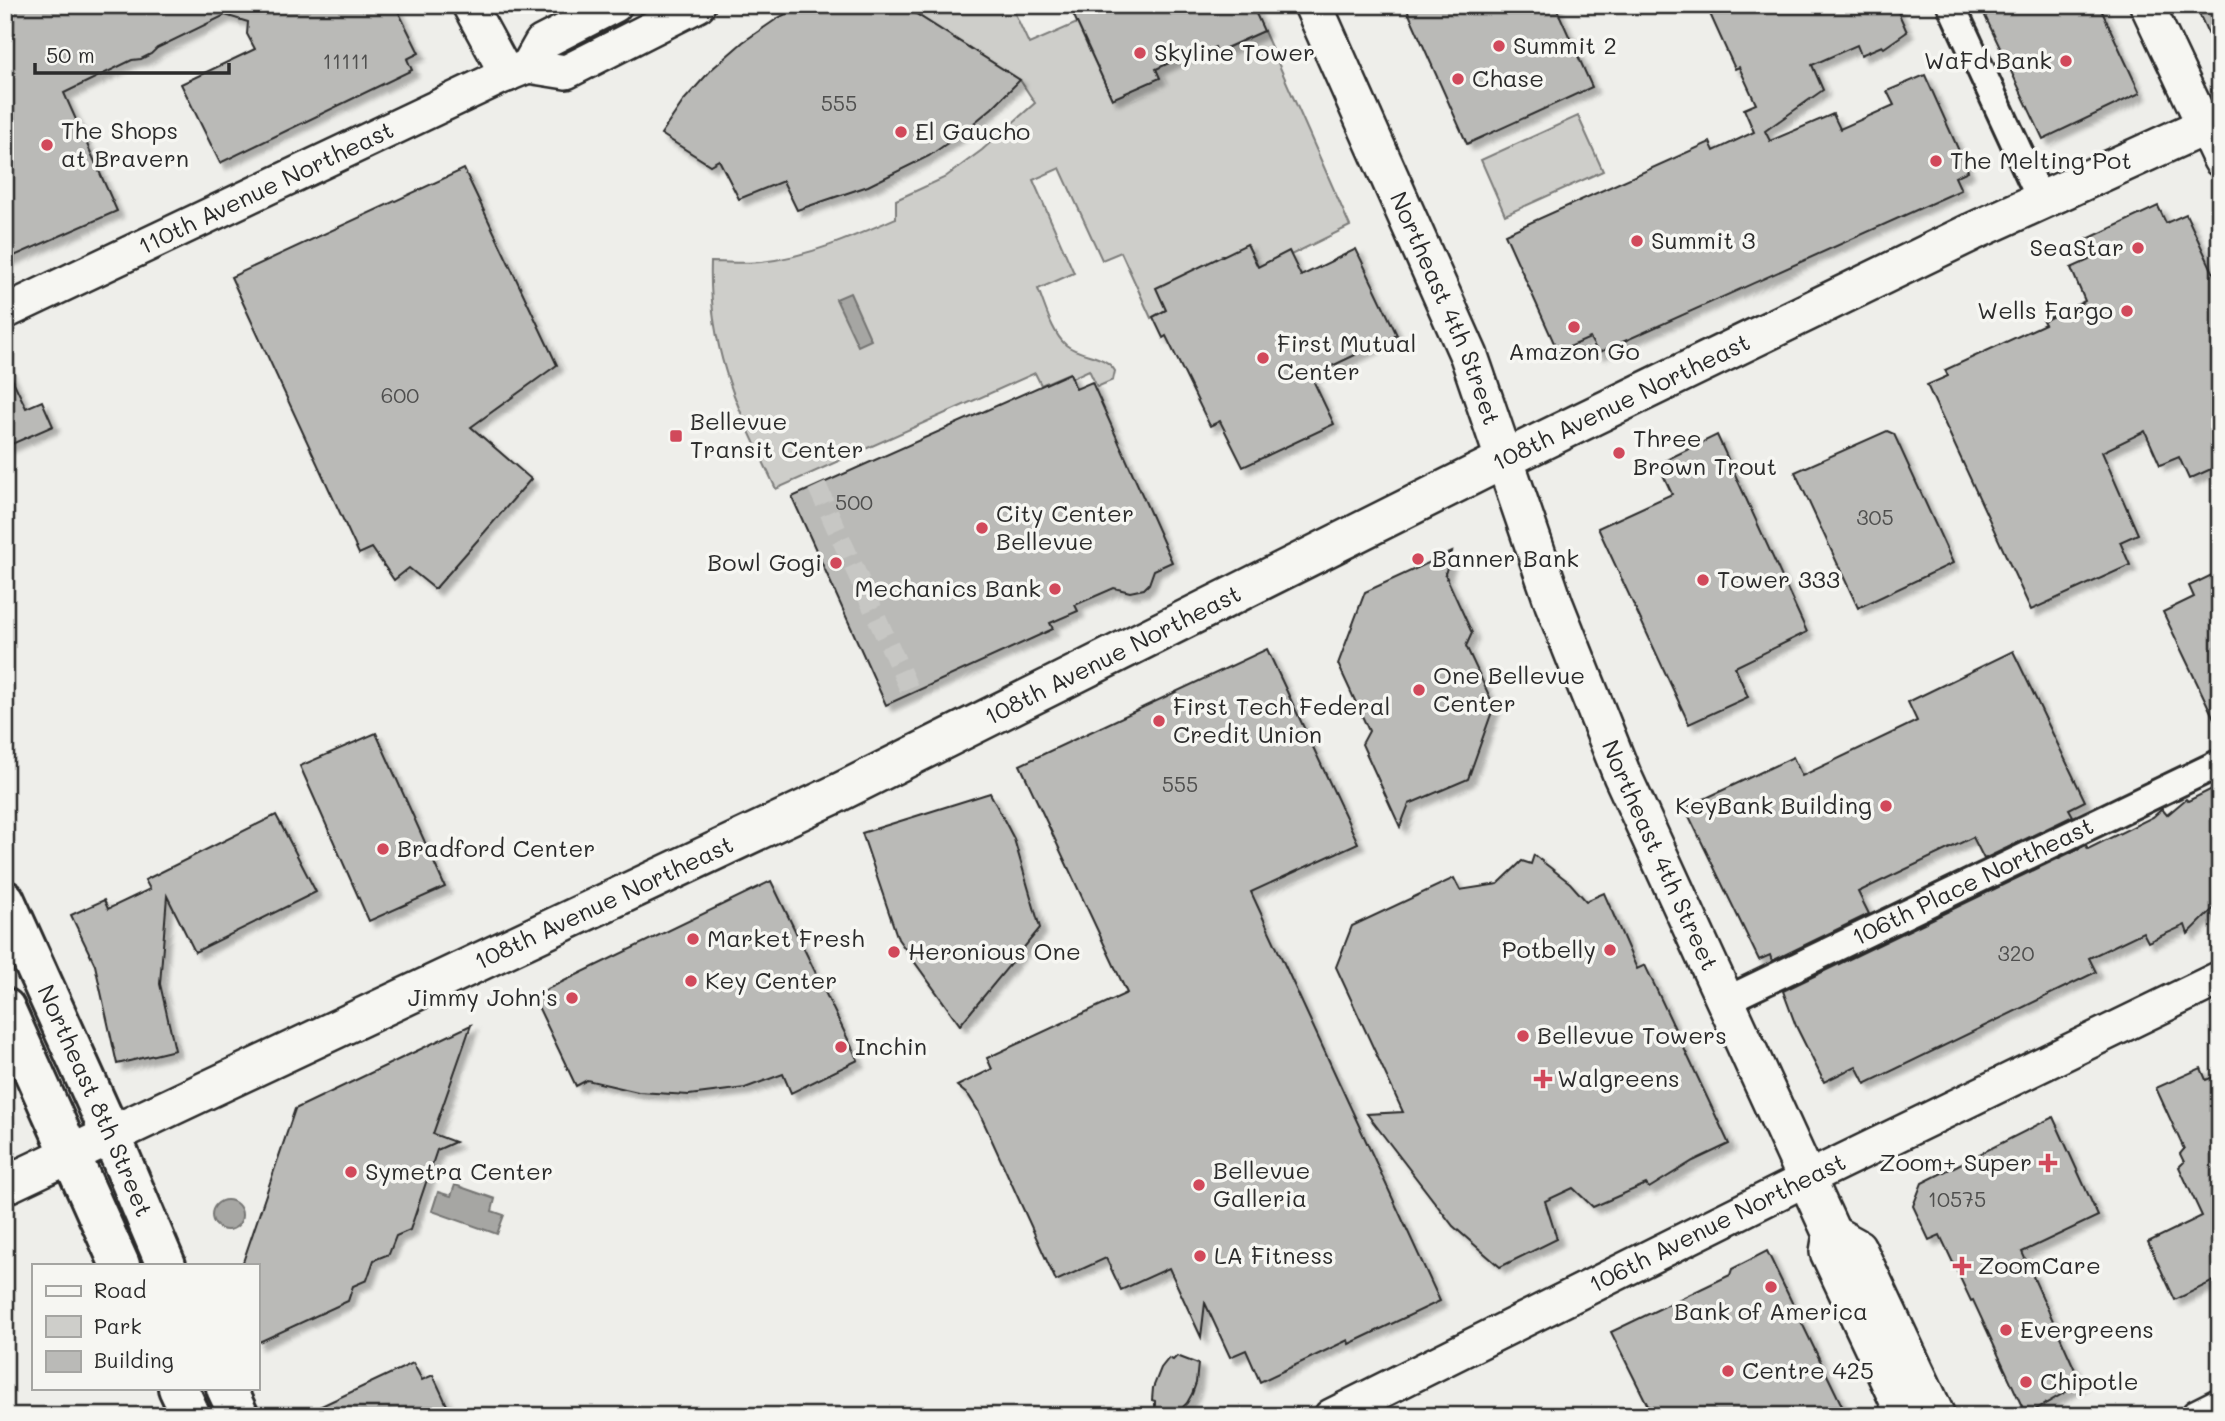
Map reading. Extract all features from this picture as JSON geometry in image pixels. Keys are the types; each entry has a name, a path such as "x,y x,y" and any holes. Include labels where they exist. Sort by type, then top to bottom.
{"main road":[{"name":"Northeast 4th Street","path":"1313,5 1469,356 1503,460 1580,673 1622,775 1832,1234 1829,1252 1906,1416"},
{"name":"108th Avenue Northeast","path":"5,1185 834,795 1503,460 1920,257 2212,122"},
{"name":"Northeast 8th Street","path":"5,900 111,1135 166,1264"},
{"name":"Northeast 8th Street","path":"5,1008 120,1264"},
{"path":"1832,1234 1857,1248 1936,1416"},
{"path":"179,1390 191,1416"},
{"path":"227,1390 239,1416"}],"street":[{"path":"469,5 514,72 566,72 698,5"},
{"name":"110th Avenue Northeast","path":"5,312 514,72 541,43 615,5"},
{"path":"1951,5 2041,201"},
{"path":"2147,5 2212,122 2220,160"},
{"name":"106th Place Northeast","path":"1725,1001 2220,764"},
{"name":"106th Avenue Northeast","path":"1331,1416 1807,1179 2220,978"},
{"path":"2198,1416 2220,1405"}],"green space":[{"path":"902,5 1011,5 1029,44 1077,23 1112,99 1159,78 1156,69 1198,49 1200,54 1215,47 1218,52 1264,31 1350,226 1291,255 1289,251 1258,267 1247,244 1166,310 1151,318 1121,252 1102,260 1060,168 1033,180 1074,273 1038,289 1049,319 1066,345 1111,365 1115,371 1113,380 1097,387 1089,370 1072,378 1069,373 1041,385 1035,373 776,489 738,406 720,353 711,295 711,262 755,263 796,256 847,239 896,218 896,200 944,178 982,150 1035,103 1020,80"},
{"path":"1578,116 1603,171 1505,215 1481,160"}],"shaded area":[{"path":"850,293 871,340 858,346 836,299"},
{"path":"455,1185 495,1199 492,1211 504,1215 497,1234 432,1211 438,1192 451,1196"},
{"path":"227,1200 238,1204 242,1215 238,1226 227,1230 216,1226 212,1215 216,1204"}],"building":[{"path":"5,5 395,5 419,53 407,59 412,70 220,163 181,84 255,49 247,34 248,22 225,15 157,48 141,59 132,60 64,93 117,211 5,260"},
{"path":"802,5 902,5 1020,80 962,133 929,156 868,186 797,210 783,181 739,199 719,160 710,165 661,134 684,100 712,69 743,42"},
{"name":"Skyline Tower","path":"1069,5 1252,5 1264,31 1217,52 1215,47 1200,54 1198,49 1156,69 1160,78 1112,99"},
{"name":"Summit 2","path":"1405,5 1555,5 1592,87 1467,144"},
{"path":"1706,5 1895,5 1907,32 1884,48 1882,46 1861,55 1857,45 1812,65 1823,90 1765,131 1770,141 1833,114 1840,129 1894,105 1887,91 1925,75 1968,171 1955,177 1961,190 1598,353 1590,338 1558,352 1505,234 1710,142 1714,151 1754,132 1744,109 1756,104 1739,67 1735,69"},
{"name":"WaFd Bank","path":"1998,5 2099,5 2140,93 2043,139 1985,16"},
{"path":"2195,5 2220,5 2220,59"},
{"path":"464,169 557,365 471,427 531,479 435,589 409,568 394,580 372,548 359,554 231,277"},
{"path":"2158,206 2166,223 2186,214 2220,287 2220,465 2189,479 2179,457 2160,465 2145,431 2102,452 2138,534 2120,542 2130,565 2031,610 1927,385 1948,376 1945,370 2045,324 2043,321 2085,301 2071,268 2089,260 2081,242"},
{"name":"First Mutual Center","path":"1247,244 1258,267 1289,251 1301,276 1356,249 1397,335 1311,376 1334,424 1243,467 1220,421 1210,426 1166,336 1163,338 1153,317 1166,310 1156,288"},
{"path":"5,364 26,408 42,401 53,426 5,447"},
{"name":"City Center Bellevue","path":"1070,373 1076,389 1092,382 1172,562 1154,570 1144,589 1130,592 1114,588 1075,605 1078,611 1050,623 1053,629 886,705 792,497"},
{"path":"1887,431 1894,434 1953,563 1858,608 1795,472"},
{"name":"Tower 333","path":"1717,435 1807,632 1735,667 1748,697 1689,724 1598,528 1672,494 1658,464"},
{"name":"One Bellevue Center","path":"1452,552 1445,574 1472,633 1466,646 1494,706 1468,779 1409,804 1400,827 1362,744 1369,731 1338,664 1365,592"},
{"path":"2220,571 2220,731 2163,612 2194,597 2189,586"},
{"name":"Bellevue Galleria","path":"1267,649 1358,843 1251,892 1440,1301 1349,1344 1348,1340 1260,1382 1246,1350 1230,1357 1205,1303 1201,1337 1169,1268 1121,1290 1106,1258 1056,1281 979,1112 969,1096 957,1086 992,1069 987,1058 1127,993 1020,765"},
{"path":"2013,651 2085,801 2069,809 2073,816 1984,859 1973,837 1858,892 1869,914 1772,961 1770,955 1759,960 1685,808 1793,757 1802,776 1917,721 1908,702"},
{"name":"Bradford Center","path":"376,733 445,887 369,921 300,766"},
{"path":"2220,785 2220,905 2188,934 2185,925 2148,942 2143,932 2089,958 2096,972 1865,1084 1856,1066 1824,1082 1796,1026 1783,991 2086,845 2088,849 2153,817 2162,809 2167,815 2186,799 2188,801"},
{"path":"990,793 1014,839 1040,928 960,1025 898,939 862,833"},
{"path":"276,815 316,892 195,952 167,896 160,984 175,1050 117,1064 95,965 71,915 104,900 108,909 150,889 145,880"},
{"name":"Bellevue Towers","path":"1534,855 1570,883 1586,901 1604,893 1637,969 1645,965 1729,1144 1693,1161 1649,1188 1646,1184 1593,1207 1573,1188 1545,1201 1557,1239 1500,1267 1453,1226 1367,1114 1403,1112 1336,967 1352,926 1454,878 1460,890 1498,884 1522,861 1531,864"},
{"name":"Key Center","path":"771,881 858,1060 791,1093 783,1074 745,1088 689,1095 638,1092 587,1080 576,1086 533,996"},
{"name":"Symetra Center","path":"471,1025 433,1134 455,1142 437,1150 410,1230 396,1236 389,1254 374,1260 367,1280 353,1286 348,1301 259,1342 259,1264 242,1264 295,1109"},
{"path":"2201,1068 2206,1080 2220,1074 2220,1278 2175,1300 2148,1242 2202,1216 2179,1167 2184,1162 2180,1154 2184,1149 2156,1088"},
{"path":"2053,1117 2098,1216 2022,1252 2081,1383 2026,1415 1940,1235 1929,1240 1913,1206 1922,1183"},
{"name":"Centre 425","path":"1767,1251 1847,1416 1653,1416 1611,1332 1730,1275 1732,1269"},
{"path":"1177,1356 1198,1364 1192,1394 1175,1415 1155,1407 1155,1401 1152,1400 1153,1388 1161,1368 1169,1358 1173,1360"},
{"path":"413,1363 422,1380 433,1375 452,1416 300,1416"}],"tunnel":[{"path":"817,486 911,693"}],"place":[{"name":"Summit 2","path":"1499,46"},
{"name":"Skyline Tower","path":"1140,53"},
{"name":"WaFd Bank","path":"2066,61"},
{"name":"Chase","path":"1458,79"},
{"name":"El Gaucho","path":"901,132"},
{"name":"The Shops at Bravern","path":"47,145"},
{"name":"The Melting Pot","path":"1936,161"},
{"name":"Summit 3","path":"1637,241"},
{"name":"SeaStar","path":"2138,248"},
{"name":"Wells Fargo","path":"2127,311"},
{"name":"Amazon Go","path":"1574,327"},
{"name":"First Mutual Center","path":"1263,358"},
{"name":"Bellevue Transit Center","path":"676,436"},
{"name":"Three Brown Trout","path":"1619,453"},
{"name":"City Center Bellevue","path":"982,528"},
{"name":"Banner Bank","path":"1418,559"},
{"name":"Bowl Gogi","path":"836,563"},
{"name":"Tower 333","path":"1703,580"},
{"name":"Mechanics Bank","path":"1055,589"},
{"name":"One Bellevue Center","path":"1419,690"},
{"name":"First Tech Federal Credit Union","path":"1159,721"},
{"name":"KeyBank Building","path":"1886,806"},
{"name":"Bradford Center","path":"383,849"},
{"name":"Market Fresh","path":"693,939"},
{"name":"Potbelly","path":"1610,950"},
{"name":"Heronious One","path":"894,952"},
{"name":"Key Center","path":"691,981"},
{"name":"Jimmy John's","path":"572,998"},
{"name":"Bellevue Towers","path":"1523,1036"},
{"name":"Inchin","path":"841,1047"},
{"name":"Walgreens","path":"1543,1079"},
{"name":"Zoom+ Super","path":"2048,1163"},
{"name":"Symetra Center","path":"351,1172"},
{"name":"Bellevue Galleria","path":"1199,1185"},
{"name":"LA Fitness","path":"1200,1256"},
{"name":"ZoomCare","path":"1962,1266"},
{"name":"Bank of America","path":"1771,1287"},
{"name":"Evergreens","path":"2006,1330"},
{"name":"Centre 425","path":"1728,1371"},
{"name":"Chipotle","path":"2026,1382"}]}
